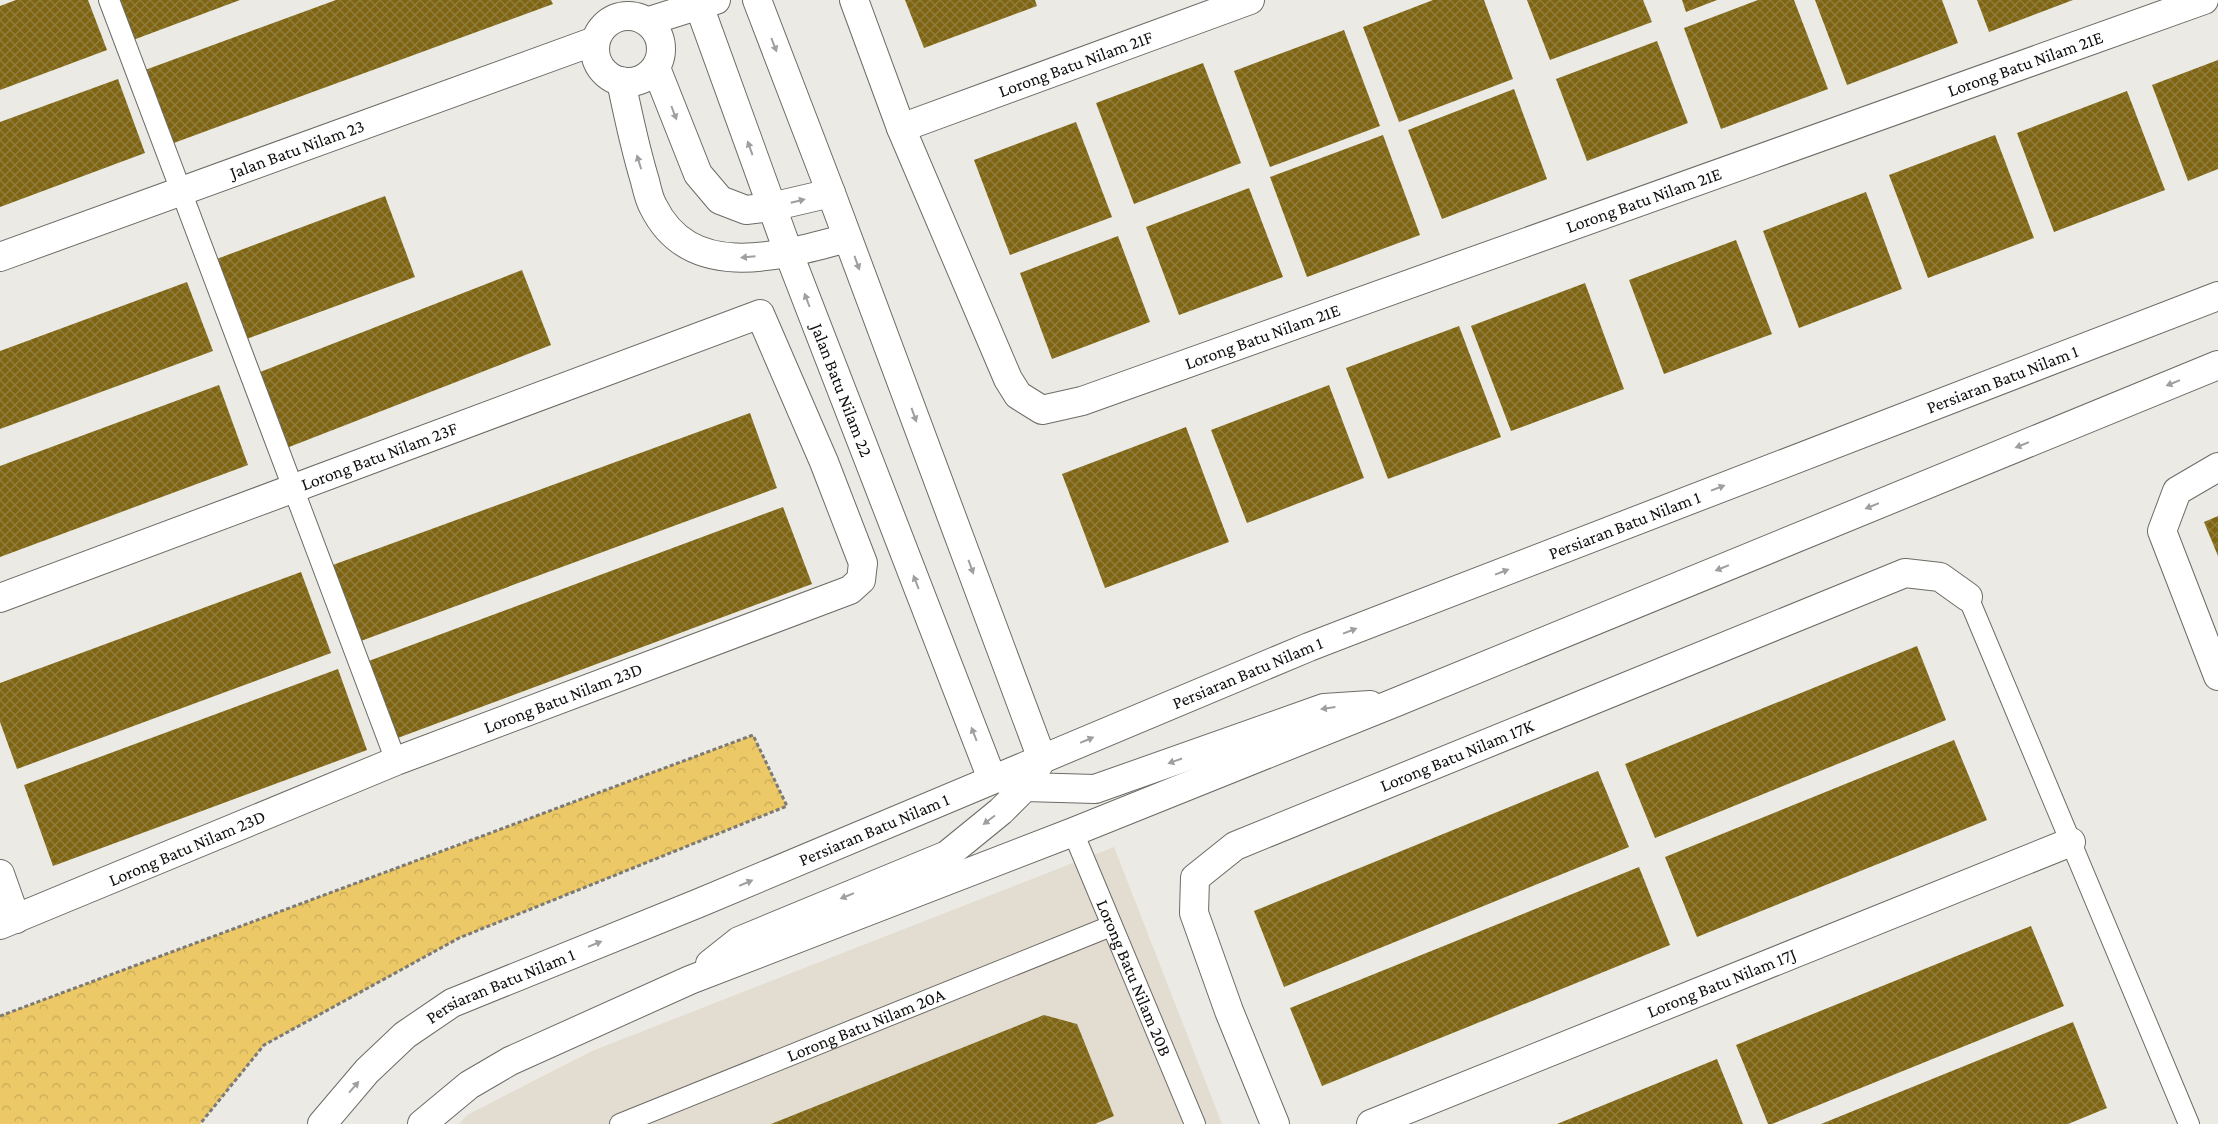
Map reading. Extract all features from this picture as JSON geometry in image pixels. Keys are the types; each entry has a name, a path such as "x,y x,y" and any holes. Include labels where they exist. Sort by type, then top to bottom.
{"street":[{"path":"690,980 739,941 947,855 1001,811 1025,788 1042,759 757,0"},
{"name":"Lorong Batu Nilam 21E","path":"854,0 901,128 1008,379 1018,395 1042,410 1082,401 2204,0"},
{"name":"Lorong Batu Nilam 21F","path":"901,128 1250,0"},
{"path":"639,12 660,35 662,52 656,68 641,80 620,81 608,76 600,67 595,54 595,41 603,26 618,16 639,12 704,2"},
{"name":"Jalan Batu Nilam 22","path":"704,2 771,207 992,779"},
{"name":"Jalan Batu Nilam 23","path":"0,257 595,41"},
{"path":"656,68 698,174 720,200 746,210 771,207 831,193"},
{"path":"620,81 636,152 653,206 667,227 679,239 714,257 737,258 789,254 847,238"},
{"name":"Persiaran Batu Nilam 1","path":"322,1124 367,1071 405,1035 452,1002 699,903 1309,647 2218,296"},
{"name":"Lorong Batu Nilam 23F","path":"0,598 760,314"},
{"name":"Lorong Batu Nilam 23D","path":"8,922 396,761 850,590 861,580 863,563 831,481 760,314"},
{"path":"422,1124 469,1085 510,1061 690,980 1073,832 1394,703 2218,365"},
{"path":"2218,467 2177,491 2162,531 2218,676"},
{"name":"Lorong Batu Nilam 17K","path":"1275,1124 1228,1011 1194,913 1195,878 1235,846 1905,573 1940,577 1968,597"},
{"path":"992,779 1025,788 1095,789 1324,708 1394,703"},
{"name":"Lorong Batu Nilam 17J","path":"1371,1124 2070,842"},
{"path":"0,874 8,922"}],"lane":[{"path":"109,0 396,761"},
{"path":"1968,597 2189,1124"},
{"name":"Lorong Batu Nilam 20B","path":"1073,832 1195,1124"},
{"name":"Lorong Batu Nilam 20A","path":"626,1123 1111,926"}],"path":[{"path":"0,1016 752,735 787,806 459,938 264,1045 200,1124"}],"shaded area":[{"path":"1114,847 1222,1124 459,1124 467,1115 592,1051"}],"green space":[{"path":"753,735 787,806 459,938 264,1045 200,1124 0,1124 0,1016"}],"building":[{"path":"16,0 88,0 107,50 0,90 0,6"},
{"path":"119,0 240,0 133,40"},
{"path":"336,0 551,0 553,4 171,144 145,70"},
{"path":"905,0 1035,0 1037,6 924,48"},
{"path":"1433,0 1484,0 1513,79 1399,122 1363,27"},
{"path":"1527,0 1643,0 1652,22 1550,60"},
{"path":"1682,0 1717,0 1686,12"},
{"path":"1758,0 1794,0 1828,89 1721,129 1684,28"},
{"path":"1815,0 1942,0 1958,43 1847,85"},
{"path":"1977,0 2073,0 1989,32"},
{"path":"1344,30 1380,126 1270,167 1234,71"},
{"path":"1657,41 1688,123 1587,161 1556,79"},
{"path":"2218,60 2218,169 2188,181 2152,85"},
{"path":"1203,63 1241,163 1134,204 1096,103"},
{"path":"118,79 145,153 0,207 0,122"},
{"path":"1514,89 1547,179 1442,219 1408,130"},
{"path":"2127,91 2165,190 2054,232 2017,133"},
{"path":"1076,122 1112,217 1010,255 974,160"},
{"path":"1383,135 1420,235 1307,277 1270,177"},
{"path":"1995,135 2034,238 1928,278 1889,175"},
{"path":"1249,188 1283,277 1179,315 1146,227"},
{"path":"1866,192 1902,289 1799,328 1763,231"},
{"path":"385,196 415,277 244,340 214,260"},
{"path":"1118,236 1150,322 1052,359 1020,273"},
{"path":"1736,240 1772,334 1664,374 1629,280"},
{"path":"522,270 551,345 284,449 255,374"},
{"path":"187,282 213,351 0,429 0,351"},
{"path":"1585,283 1624,389 1511,431 1471,326"},
{"path":"1459,326 1501,437 1388,479 1346,368"},
{"path":"219,385 248,465 0,557 0,466"},
{"path":"1329,385 1364,478 1247,523 1211,430"},
{"path":"750,413 777,488 358,642 330,566"},
{"path":"1186,427 1229,542 1105,588 1062,474"},
{"path":"783,507 812,584 395,739 366,662"},
{"path":"2218,516 2218,556 2204,522"},
{"path":"301,572 331,653 17,769 0,722 0,683"},
{"path":"1917,646 1946,720 1655,838 1625,764"},
{"path":"338,669 367,750 53,866 24,785"},
{"path":"1954,740 1987,820 1697,937 1665,857"},
{"path":"1598,771 1629,847 1284,987 1254,911"},
{"path":"1639,867 1670,945 1322,1086 1290,1008"},
{"path":"2031,926 2064,1006 1768,1124 1736,1045"},
{"path":"1044,1015 1077,1024 1114,1116 1095,1124 771,1124"},
{"path":"2073,1022 2107,1108 2068,1124 1821,1124"},
{"path":"1717,1059 1743,1124 1557,1124"}]}
